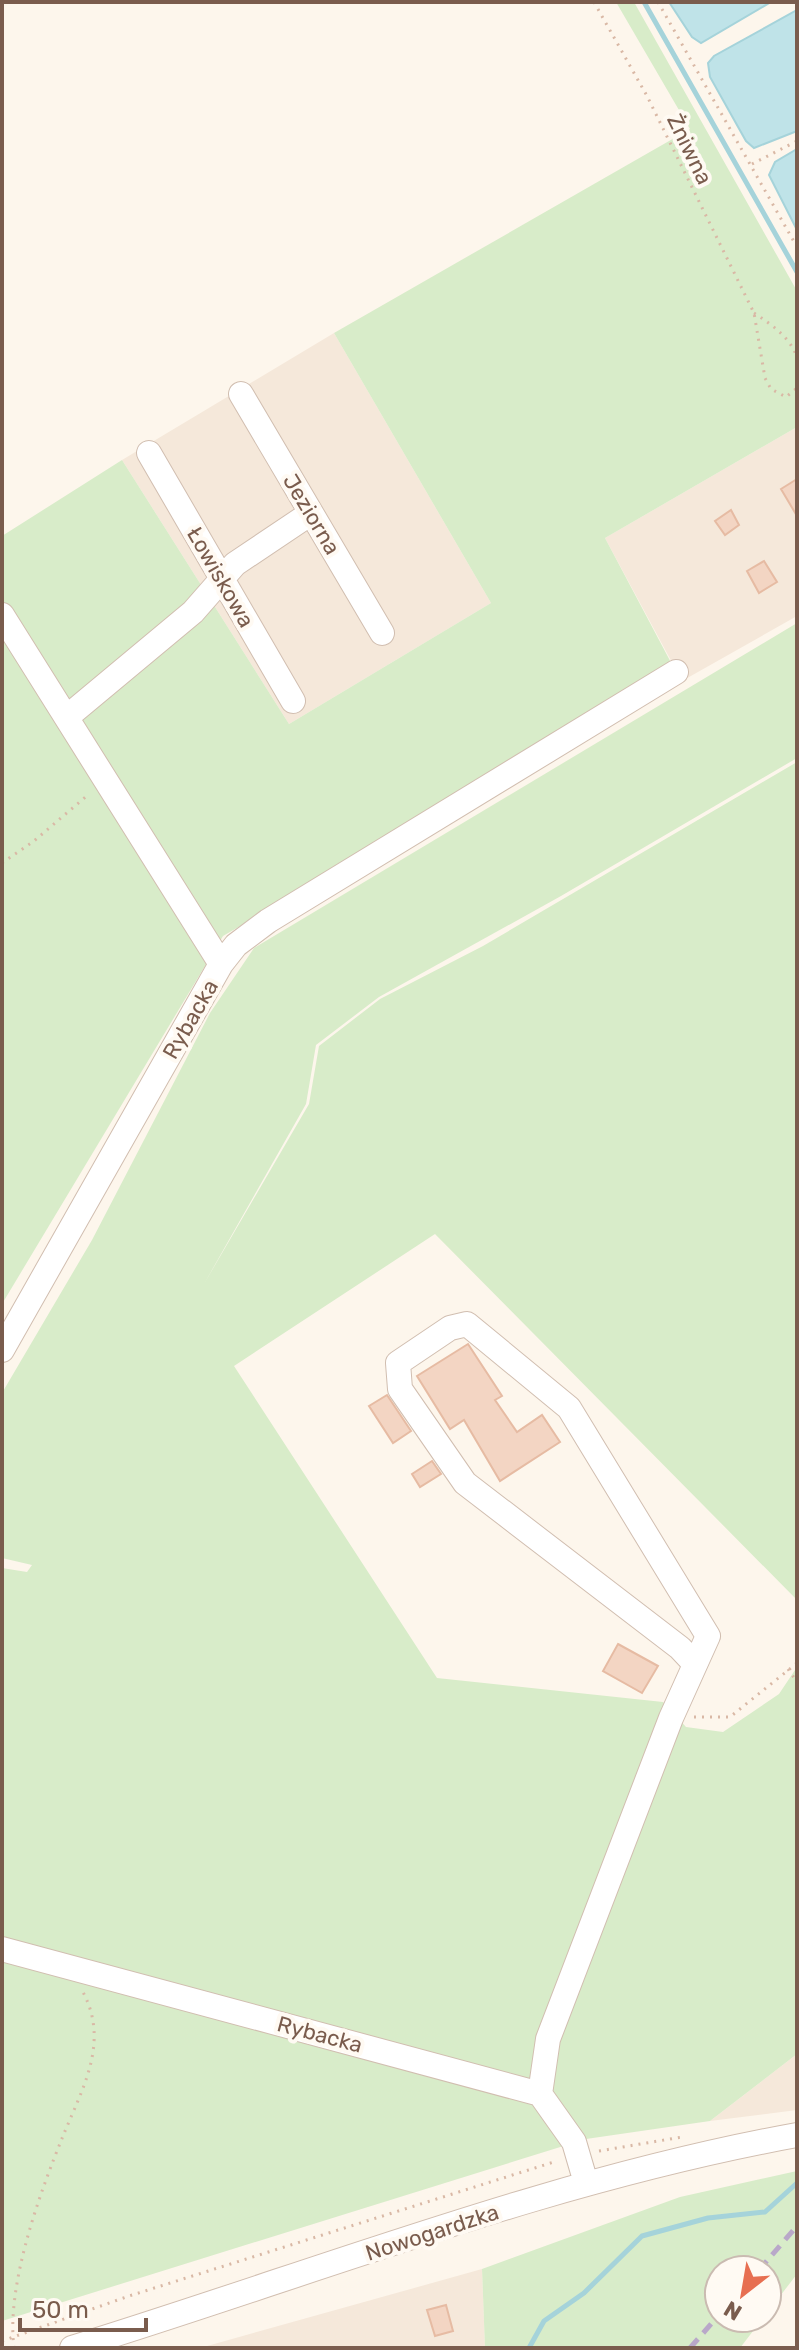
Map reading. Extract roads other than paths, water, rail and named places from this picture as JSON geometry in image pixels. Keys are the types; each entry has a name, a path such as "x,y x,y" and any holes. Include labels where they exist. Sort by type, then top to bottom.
{"street":[{"name":"Jeziorna","path":"241,394 382,633"},
{"name":"Łowiskowa","path":"149,453 293,701"},
{"path":"67,717 193,612 224,581 235,564 311,513"},
{"name":"Rybacka","path":"2,615 221,964 2,1350"},
{"path":"221,964 236,945 268,921 676,672"},
{"path":"586,2183 578,2155 555,2111 540,2094 548,2039 671,1718 708,1636 569,1408 467,1324 450,1328 398,1363 400,1389 465,1483 680,1648 695,1664"},
{"name":"Rybacka","path":"2,1949 540,2094"},
{"name":"Nowogardzka","path":"72,2348 586,2183 675,2158 797,2135"}],"water":[{"path":"669,2 771,2 701,43 692,37"},
{"path":"797,10 797,131 754,148 746,141 710,77 708,63 714,56"},
{"path":"797,149 797,230 769,175 775,162"}],"waterway":[{"path":"644,2 797,272"},
{"path":"529,2348 544,2321 584,2293 642,2236 708,2218 765,2212 797,2183"}],"railway":[{"path":"773,2254 797,2226"},
{"path":"690,2348 703,2333"}]}
